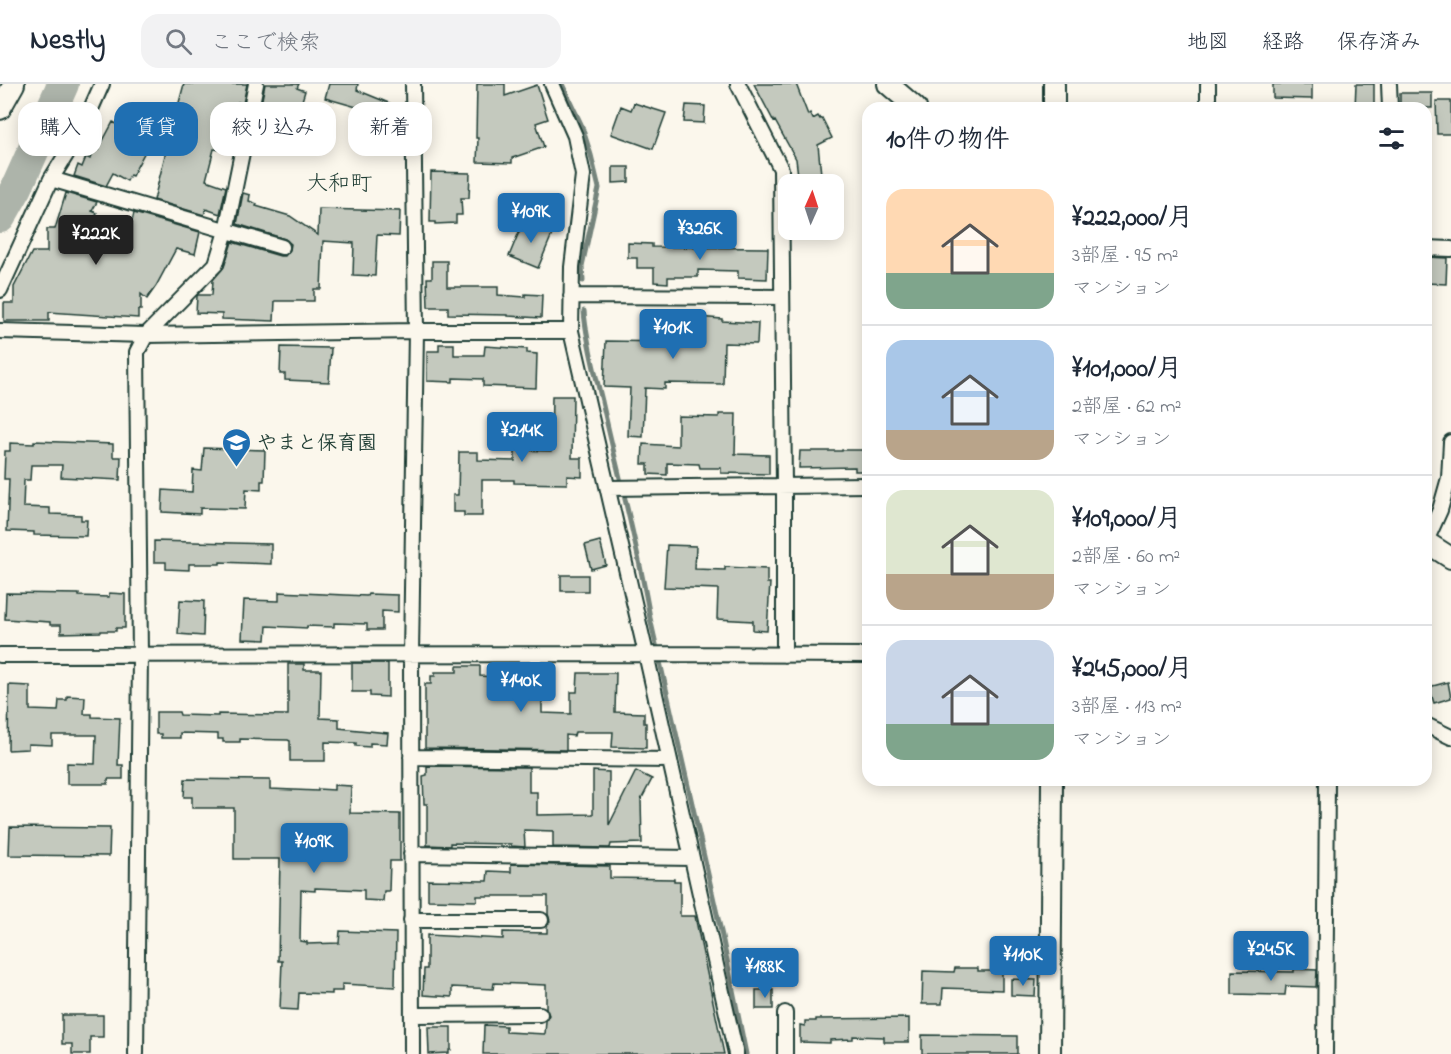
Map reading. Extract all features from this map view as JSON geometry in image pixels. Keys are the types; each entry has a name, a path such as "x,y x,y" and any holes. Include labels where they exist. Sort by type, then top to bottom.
{"street":[{"path":"0,109 14,84"},
{"path":"0,290 51,179 82,129 102,84"},
{"path":"136,1054 140,655 137,352 146,336 216,264 226,231 256,84"},
{"path":"412,1054 411,655 416,332 413,84"},
{"path":"552,84 575,136 583,175 572,267 571,331 608,488 654,654 670,760 736,1054"},
{"path":"738,84 781,169 784,655"},
{"path":"888,84 909,102"},
{"path":"1053,102 1054,84"},
{"path":"1208,84 1208,102"},
{"path":"1389,84 1389,102"},
{"path":"51,179 282,248"},
{"path":"1432,248 1451,249"},
{"path":"571,296 782,297"},
{"path":"0,331 146,336 571,331"},
{"path":"1432,528 1449,478 1451,442"},
{"path":"608,488 862,485"},
{"path":"1432,546 1451,558"},
{"path":"0,655 862,656"},
{"path":"1432,727 1451,737"},
{"path":"411,757 670,760"},
{"path":"1050,1054 1052,786"},
{"path":"1325,1054 1326,786"},
{"path":"411,854 692,858"},
{"path":"411,920 541,920"},
{"path":"785,1013 785,1054"},
{"path":"412,1016 540,1014"}],"building":[{"path":"184,84 247,84 243,102 210,102 210,156 212,156 206,180 226,187 220,214 206,209 204,215 154,200 165,156 198,156 198,102 179,102"},
{"path":"265,84 299,84 297,88 305,91 302,102 261,102"},
{"path":"329,84 358,84 357,90 386,102 348,102 348,105 325,98"},
{"path":"477,84 505,84 505,96 537,85 548,119 536,123 544,147 512,158 512,163 477,162"},
{"path":"754,84 796,84 808,115 810,113 813,119 818,116 822,118 832,138 818,145 821,174 798,174 796,159"},
{"path":"1273,84 1312,84 1312,99 1273,98"},
{"path":"1356,84 1374,84 1374,102 1355,102"},
{"path":"1400,93 1432,93 1432,102 1400,102"},
{"path":"1436,101 1451,101 1451,134 1437,134"},
{"path":"634,103 666,113 653,149 611,134 621,106 631,110"},
{"path":"686,105 705,106 704,123 684,122"},
{"path":"113,122 114,156 143,156 127,181 113,173 106,186 74,176 78,165 82,167 86,157 90,159 91,156 102,156 102,143"},
{"path":"613,167 629,167 629,182 613,183"},
{"path":"431,172 470,173 469,198 461,198 462,215 456,215 456,223 435,224 435,222 430,222"},
{"path":"66,193 97,202 92,211 97,213 92,228 123,230 125,220 132,221 134,213 200,232 195,254 176,249 147,299 141,294 141,310 138,310 138,318 49,312 49,321 4,321 4,303 14,303 14,287 32,252 47,252 47,229 55,229"},
{"path":"243,193 250,195 249,201 257,204 256,206 290,216 318,235 319,209 400,211 399,236 377,235 375,276 353,275 354,243 323,241 321,289 314,289 314,301 275,301 274,321 222,319 222,314 196,313 197,296 212,295 213,280 224,267 232,242 280,256 285,256 290,250 291,244 285,239 237,224"},
{"path":"524,220 553,232 538,268 509,256"},
{"path":"628,243 652,244 652,247 768,248 767,279 738,278 738,271 698,270 698,277 668,277 668,283 654,282 654,268 637,268 637,258 628,258"},
{"path":"1432,257 1447,258 1446,284 1432,283"},
{"path":"432,261 447,261 447,287 498,287 498,295 525,297 525,294 542,295 541,318 448,314 448,307 428,307 427,278 432,278"},
{"path":"672,315 758,323 757,344 724,343 723,384 665,383 665,389 645,388 643,437 628,436 630,388 604,387 606,341 670,342"},
{"path":"439,344 454,344 454,355 484,355 485,346 527,349 527,353 537,354 536,388 483,386 483,379 453,378 453,382 427,381 427,351 439,351"},
{"path":"281,347 331,348 329,382 285,380 285,374 280,374"},
{"path":"552,396 573,396 572,458 582,458 582,477 567,476 567,484 482,480 482,516 464,516 464,512 453,512 453,495 458,495 459,452 478,452 478,460 515,461 515,450 551,451"},
{"path":"719,414 736,414 735,454 769,455 769,474 721,473 721,468 700,468 699,464 667,463 667,475 648,474 648,464 642,464 643,444 678,446 678,416 719,417"},
{"path":"34,441 113,444 113,457 121,457 120,480 61,477 62,465 31,465 30,480 24,480 23,507 50,508 50,514 81,515 81,520 87,520 86,536 34,535 34,532 7,531 9,479 4,479 5,451 10,451 10,443 34,444"},
{"path":"204,448 265,450 264,481 261,481 261,490 246,489 245,509 200,508 200,514 162,512 163,490 192,492 193,470 202,471"},
{"path":"862,450 862,471 855,471 855,467 799,468 800,451"},
{"path":"154,541 271,544 271,564 220,562 220,564 189,564 189,570 166,569 166,562 154,562"},
{"path":"600,541 606,565 591,569 585,545"},
{"path":"667,545 696,546 695,569 725,570 725,567 767,569 767,583 770,583 767,631 753,630 753,621 717,619 718,589 664,587"},
{"path":"561,575 588,575 588,591 561,591"},
{"path":"279,592 398,595 398,612 382,611 382,630 367,630 367,624 334,623 334,627 307,626 307,628 267,626 266,640 242,639 244,600 279,601"},
{"path":"6,593 79,594 79,596 109,597 109,593 125,594 125,628 116,628 116,631 61,633 61,625 50,625 50,622 5,619"},
{"path":"180,600 204,601 203,636 178,634"},
{"path":"352,663 388,663 388,697 370,696 370,692 352,692"},
{"path":"288,664 304,664 304,670 321,670 320,718 339,719 339,728 388,733 387,744 370,743 370,747 356,746 356,743 325,742 325,761 290,761 290,741 288,740 240,739 240,742 223,742 223,739 218,739 218,734 180,733 180,738 161,738 161,734 156,734 156,712 218,716 218,714 288,715"},
{"path":"457,666 480,666 480,676 510,678 510,672 542,673 542,713 571,714 571,692 577,692 578,673 616,673 615,712 644,713 646,748 612,747 613,732 575,732 574,736 566,735 566,750 425,748 425,684 431,684 431,676 435,676 435,672 457,672"},
{"path":"1448,682 1451,698 1434,703 1432,686"},
{"path":"9,685 30,686 30,710 58,711 59,700 67,700 67,696 85,697 84,714 92,714 92,717 120,718 118,765 123,765 123,779 108,779 108,784 67,784 67,763 95,764 96,735 52,735 52,745 28,744 28,749 8,750"},
{"path":"427,766 529,767 529,792 537,792 537,815 593,814 593,771 609,772 609,825 636,771 652,779 641,800 642,843 611,844 610,848 553,847 553,831 524,830 525,847 511,846 511,844 427,845 427,804 424,804 423,776 427,775"},
{"path":"185,779 270,780 270,789 318,791 318,789 334,790 334,785 351,786 350,813 400,814 400,861 390,861 389,891 384,891 383,901 364,900 364,890 315,888 315,891 301,890 300,941 307,942 307,944 339,943 340,931 396,933 395,987 342,984 342,991 332,991 332,994 299,993 298,1010 280,1009 282,961 278,961 280,859 234,859 234,808 192,808 192,797 184,797"},
{"path":"10,827 110,828 109,856 9,855"},
{"path":"511,864 610,866 610,878 680,881 680,916 695,916 724,1054 483,1054 484,1025 506,1026 506,1032 545,1034 549,1015 546,1008 546,985 494,983 493,989 452,987 452,997 423,995 424,969 427,969 427,935 503,939 503,932 547,933 550,921 548,896 477,896 477,901 428,900 428,880 487,881 488,871 511,872"},
{"path":"955,968 1002,971 1002,990 943,988 942,1004 922,1004 923,971 954,972"},
{"path":"1294,969 1317,970 1316,987 1286,986 1285,995 1232,994 1232,971 1294,972"},
{"path":"1011,979 1036,980 1035,996 1011,995"},
{"path":"756,990 773,990 773,1009 756,1009"},
{"path":"62,1015 103,1015 103,1037 90,1037 90,1054 72,1054 72,1044 62,1044"},
{"path":"909,1018 909,1042 884,1042 884,1037 853,1036 853,1039 830,1040 830,1043 800,1042 800,1025 805,1026 805,1021"},
{"path":"428,1027 451,1027 449,1053 429,1054"},
{"path":"922,1035 1017,1036 1017,1054 922,1054"}],"waterway":[{"path":"0,217 17,187 63,84"},
{"path":"562,84 581,124 599,188 582,266 583,281"},
{"path":"584,311 591,356 634,537 746,1054"}],"place":[{"name":"やまと保育園","path":"236,468"}],"district":[{"name":"大和町","path":"339,182"}]}
